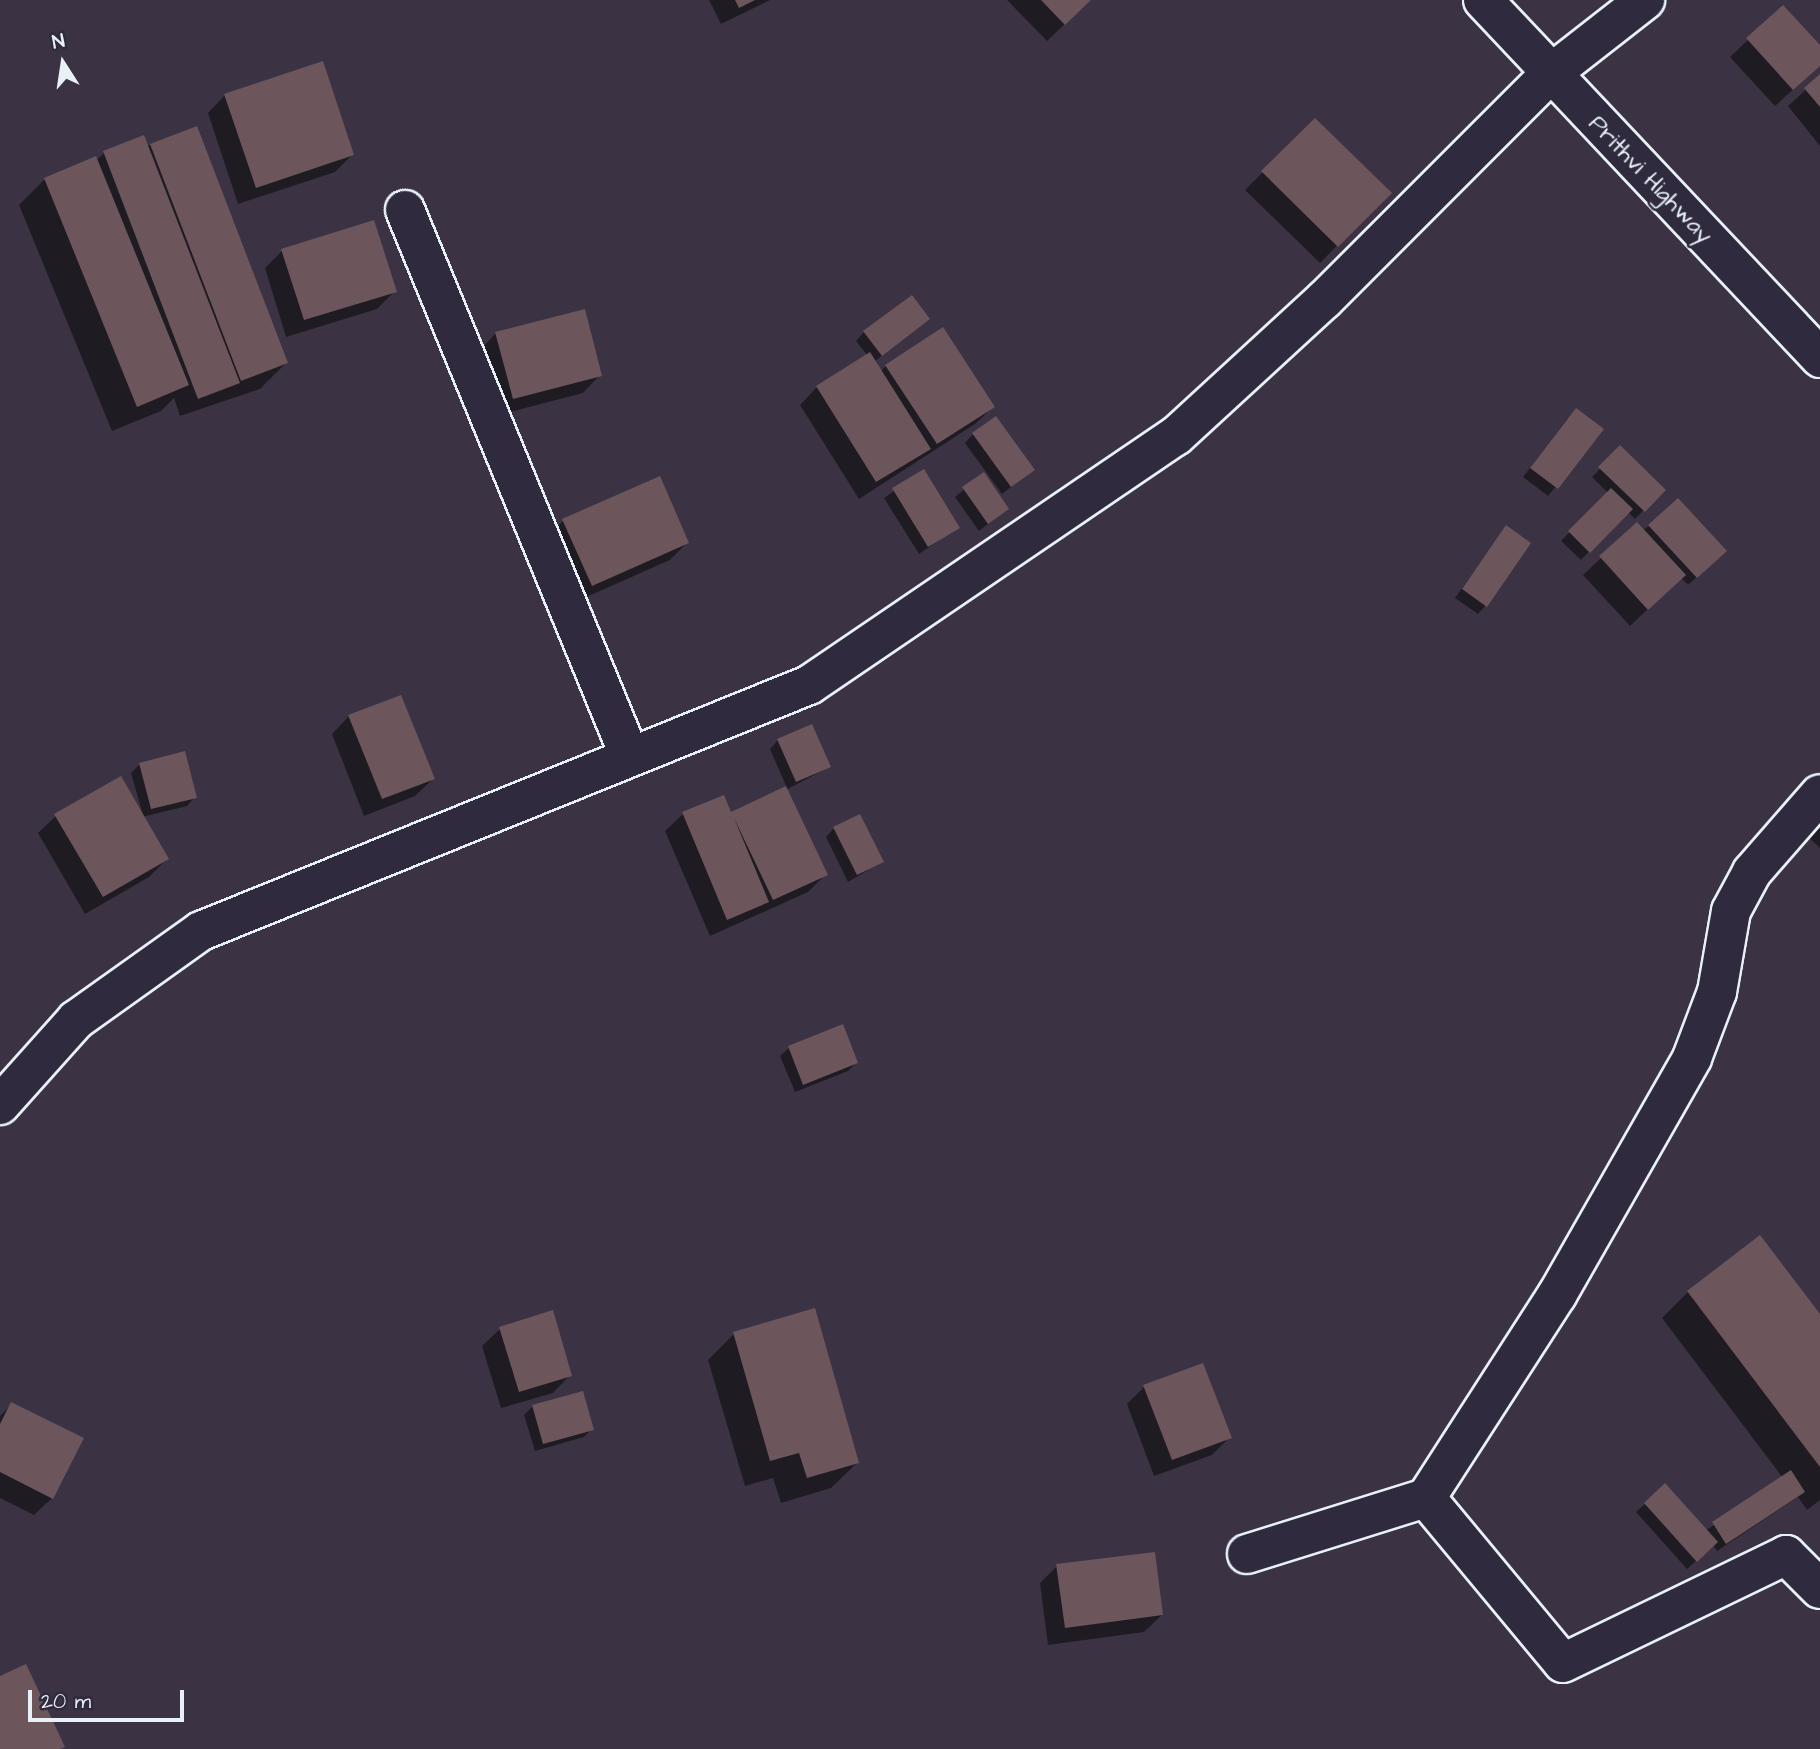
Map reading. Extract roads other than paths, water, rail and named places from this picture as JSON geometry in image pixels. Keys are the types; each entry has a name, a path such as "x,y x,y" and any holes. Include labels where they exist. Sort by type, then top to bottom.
{"main road":[{"name":"Prithvi Highway","path":"1483,0 1549,75 1820,358"},
{"path":"0,1105 76,1020 201,931 809,685 1176,436 1324,300 1549,75 1645,0"},
{"path":"405,210 630,757"},
{"path":"1247,1554 1426,1498 1557,1295 1692,1058 1717,992 1731,911 1752,872 1820,794"},
{"path":"1426,1498 1563,1663 1786,1555 1820,1589"}]}
